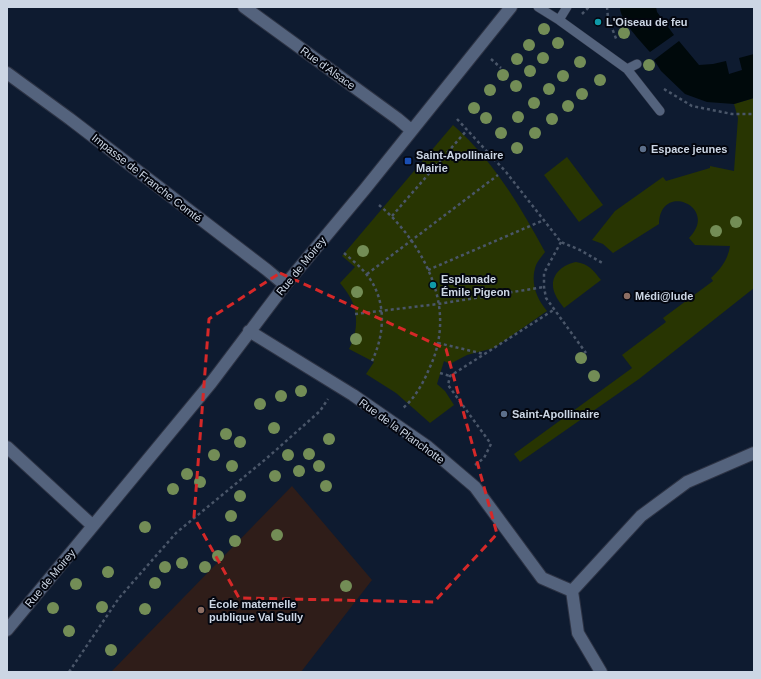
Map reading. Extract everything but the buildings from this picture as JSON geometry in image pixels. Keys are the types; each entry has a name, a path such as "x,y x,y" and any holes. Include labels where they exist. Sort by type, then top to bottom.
{"street":[{"name":"Rue d'Alsace","path":"244,7 411,130"},
{"name":"Rue de Moirey","path":"7,630 211,383 285,285 365,189 511,7"},
{"name":"Impasse de Franche Comté","path":"7,73 70,119 285,285"},
{"name":"Rue de la Planchotte","path":"249,331 337,386 428,447 475,487 542,578 572,591"},
{"path":"7,447 93,526"},
{"path":"601,672 578,633 572,591 641,516 687,482 754,454"}],"lane":[{"path":"538,7 559,20 627,69 660,111"},
{"path":"559,20 567,7"},
{"path":"627,69 637,64"}],"path":[{"path":"607,7 608,18 617,40 637,64"},
{"path":"659,84 664,89 692,106 732,114 754,114"},
{"path":"458,119 506,172 561,242 580,250 604,264"},
{"path":"392,216 467,130"},
{"path":"367,274 498,175"},
{"path":"379,205 399,224 423,258 438,304 440,316 438,343 431,365 425,380 408,404 400,410 406,415"},
{"path":"428,270 544,220"},
{"path":"561,242 544,273 546,298 586,353"},
{"path":"344,253 367,274 377,293 382,318 379,345 372,361"},
{"path":"355,314 438,304 544,287"},
{"path":"473,467 484,458 491,444 448,385 450,376 555,309"},
{"path":"438,343 485,354"},
{"path":"440,373 450,376"},
{"path":"69,672 119,598 176,532 267,458 320,411 337,386"}],"highlighted area":[{"path":"280,273 446,349 497,534 434,602 239,598 194,517 209,319"}],"shaded area":[{"path":"620,7 656,7 657,12 674,35 650,52 623,18"},
{"path":"679,41 699,65 726,61 729,74 742,70 739,58 754,54 754,98 734,104 707,102 685,94 661,71 654,60"},
{"path":"292,486 372,580 301,672 111,672"}],"green space":[{"path":"754,98 754,288 639,379 520,462 514,454 632,368 622,355 666,322 663,318 713,281 711,278 724,264 730,246 695,245 689,238 697,227 698,217 693,209 686,203 677,201 668,204 662,211 659,224 613,253 603,244 592,240 615,211 663,177 666,181 710,168 710,166 734,171 738,118 734,104"},
{"name":"Esplanade Émile Pigeon","path":"453,125 481,153 505,184 545,252 536,265 534,271 534,284 537,295 547,311 494,348 467,355 450,364 444,361 437,384 445,391 454,405 430,423 396,393 366,374 374,362 349,349 354,337 356,318 354,305 340,283 355,267 342,256"},
{"path":"567,157 603,205 579,222 544,175"},
{"path":"576,262 588,266 601,280 564,308 558,300 553,288 554,278 560,269"}],"place":[{"name":"L'Oiseau de feu","path":"598,22"},
{"name":"Espace jeunes","path":"643,149"},
{"name":"Saint-Apollinaire Mairie","path":"408,161"},
{"name":"Esplanade Émile Pigeon","path":"433,285"},
{"name":"Médi@lude","path":"627,296"},
{"name":"Saint-Apollinaire","path":"504,414"},
{"name":"École maternelle publique Val Sully","path":"201,610"}]}
